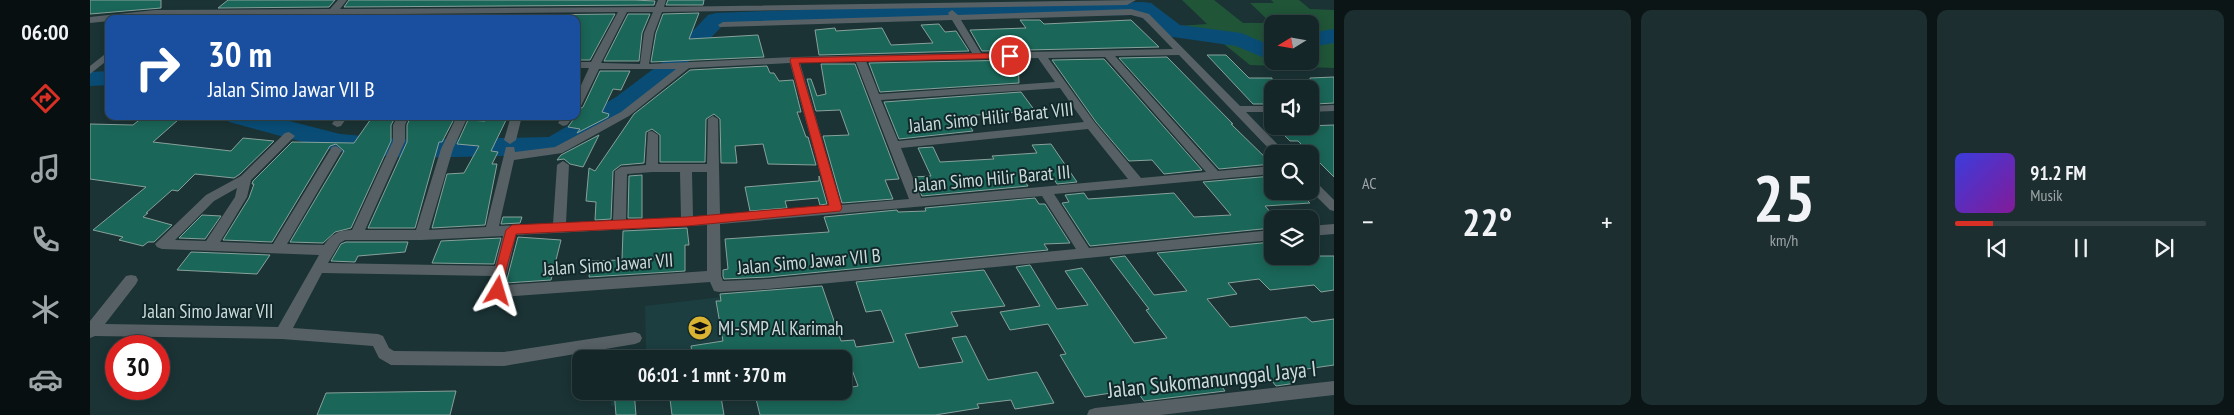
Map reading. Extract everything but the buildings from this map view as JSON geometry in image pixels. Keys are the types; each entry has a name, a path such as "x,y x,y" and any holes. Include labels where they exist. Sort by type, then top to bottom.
{"street":[{"path":"332,12 343,0"},
{"path":"396,10 403,0"},
{"path":"439,10 446,0"},
{"path":"482,10 487,0"},
{"path":"522,15 530,0"},
{"path":"723,25 950,9 1127,2 1132,0"},
{"path":"197,15 332,12 347,15 396,10 526,9 568,6 625,8 660,4 1131,12 1146,16 1273,145"},
{"path":"644,67 649,33 660,4"},
{"path":"580,99 590,80 595,65 625,8"},
{"path":"950,9 978,56"},
{"path":"90,20 105,19"},
{"path":"580,65 644,67 794,60 1182,52"},
{"path":"1108,54 1216,175"},
{"path":"1041,55 1092,125 1138,183"},
{"path":"90,71 105,58"},
{"path":"860,59 917,203"},
{"path":"794,60 836,208"},
{"path":"509,149 558,150 625,114 675,65"},
{"path":"876,97 1063,86"},
{"path":"1319,108 1334,108"},
{"path":"1238,109 1264,109"},
{"name":"Jalan Simo Jawar VII B","path":"713,119 714,276 718,286 721,287 1264,236"},
{"path":"357,233 397,145 399,126 402,120"},
{"path":"422,235 449,144 461,120"},
{"path":"492,230 516,120"},
{"name":"Jalan Simo Hilir Barat VIII","path":"895,145 1092,125"},
{"path":"652,135 652,168"},
{"path":"289,136 245,179 210,198 162,244 328,250 339,236 357,233 422,235 492,230 687,222 714,218"},
{"path":"277,249 336,150"},
{"path":"559,228 563,165"},
{"path":"619,225 621,171 652,168 713,168"},
{"path":"686,168 687,222"},
{"name":"Jalan Simo Hilir Barat III","path":"714,218 1046,192 1264,171"},
{"path":"210,246 241,197 245,179"},
{"path":"1046,192 1086,254"},
{"path":"1319,192 1334,207"},
{"path":"1319,230 1334,229"},
{"path":"318,268 500,271 512,230"},
{"name":"Jalan Simo Jawar VII","path":"90,331 282,333 328,250"},
{"name":"Jalan Simo Jawar VII","path":"500,271 497,288 500,291 714,276"},
{"path":"90,331 131,280"},
{"path":"282,333 378,340 384,353 391,358 504,359 635,338"},
{"name":"Jalan Sukomanunggal Jaya I","path":"1095,415 1334,388"}],"shaded area":[{"name":"MI-SMP Al Karimah","path":"747,294 760,350 641,350 646,349 645,306"},
{"path":"611,400 649,400 611,406"}],"green space":[{"path":"1182,0 1214,0 1243,23 1264,23 1264,66 1250,65 1219,40 1193,39 1178,26 1207,24"},
{"path":"1271,0 1299,0 1310,9 1334,10 1334,68 1319,67 1319,15 1264,16 1250,3 1274,3"}],"waterway":[{"path":"253,120 340,143 410,149 549,146 558,144 625,102 672,66 716,20 894,12 1143,8 1174,31 1241,40 1264,50"},
{"path":"1319,38 1334,36"},
{"path":"90,79 105,78"}],"place":[{"name":"MI-SMP Al Karimah","path":"700,328"}],"route":[{"path":"498,291 500,271 512,230 687,222 836,208 794,60 1010,56"}]}
